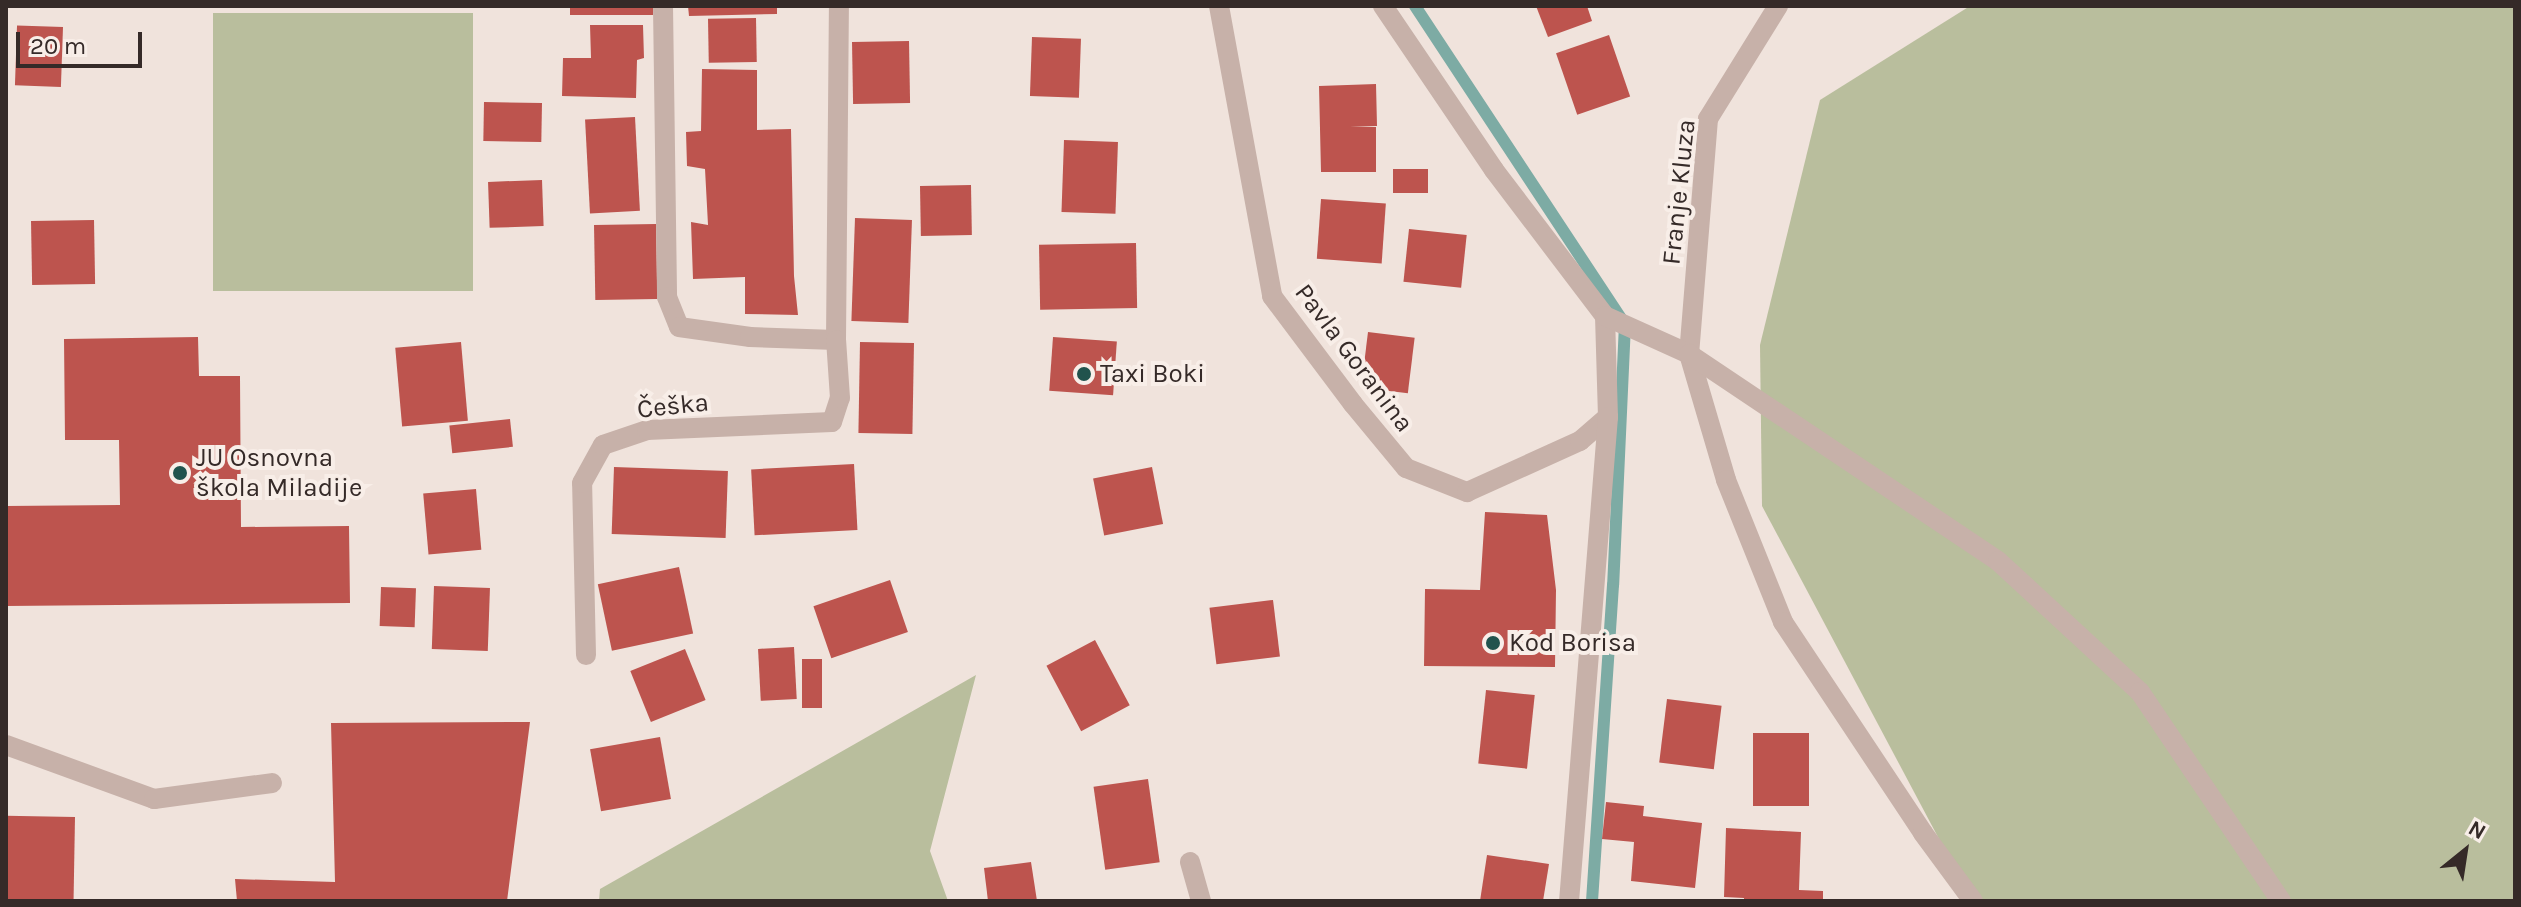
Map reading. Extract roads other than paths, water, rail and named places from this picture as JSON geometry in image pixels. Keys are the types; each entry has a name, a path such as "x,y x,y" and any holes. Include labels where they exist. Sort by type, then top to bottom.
{"street":[{"path":"663,6 667,297 679,327 750,337 836,340"},
{"name":"Češka","path":"586,655 582,483 603,445 647,430 832,422 840,398 836,340 839,6"},
{"name":"Pavla Goranina","path":"1219,6 1272,296 1353,404 1406,468 1467,492 1580,441 1608,417"},
{"path":"1383,6 1494,170 1605,316 1689,354 1998,561 2140,692 2281,901"},
{"name":"Franje Kluza","path":"1689,354 1708,119 1778,6"},
{"path":"1569,901 1608,417 1605,316"},
{"path":"1689,354 1726,480 1783,622 1923,833 1973,901"},
{"path":"6,745 154,799 272,783"},
{"path":"1190,862 1201,901"}],"waterway":[{"path":"1415,6 1625,324 1613,585 1592,901"}],"place":[{"name":"Taxi Boki","path":"1084,374"},
{"name":"JU Osnovna škola Miladije","path":"180,473"},
{"name":"Kod Borisa","path":"1493,643"}]}
